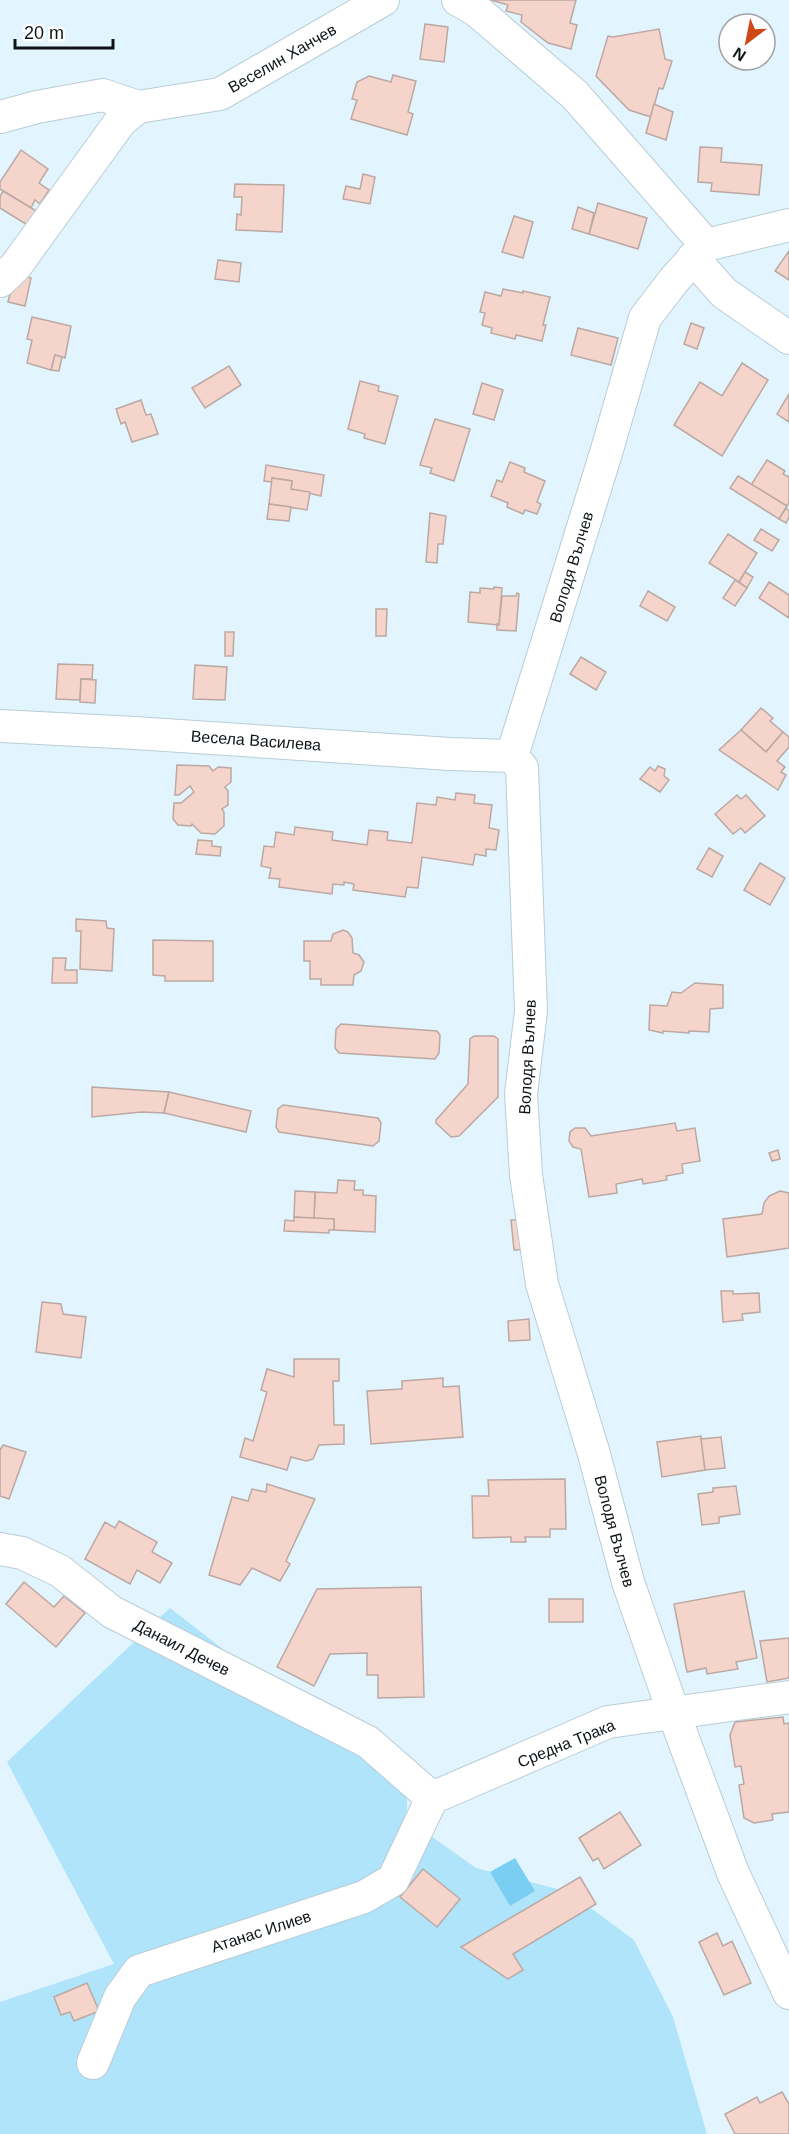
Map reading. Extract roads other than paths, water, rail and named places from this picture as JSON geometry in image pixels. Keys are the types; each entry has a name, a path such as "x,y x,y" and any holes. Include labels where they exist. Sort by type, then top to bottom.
{"street":[{"name":"Веселин Ханчев","path":"0,117 37,107 103,95 138,107 220,94 383,0"},
{"path":"458,0 476,10 575,95 699,252 724,293 789,338"},
{"path":"0,281 15,267 120,122 138,107"},
{"path":"699,252 789,225"},
{"name":"Володя Вълчев","path":"699,252 645,318 606,453 512,756 522,768 531,1011 521,1094 526,1175 542,1284 594,1454 628,1582 733,1873 789,1993"},
{"name":"Весела Василева","path":"0,726 512,756"},
{"name":"Данаил Дечев","path":"0,1549 22,1553 60,1571 112,1612 368,1742 432,1798"},
{"name":"Средна Трака","path":"432,1798 608,1722 789,1697"},
{"name":"Атанас Илиев","path":"93,2063 120,1997 139,1971 364,1897 393,1880 432,1798"}]}
